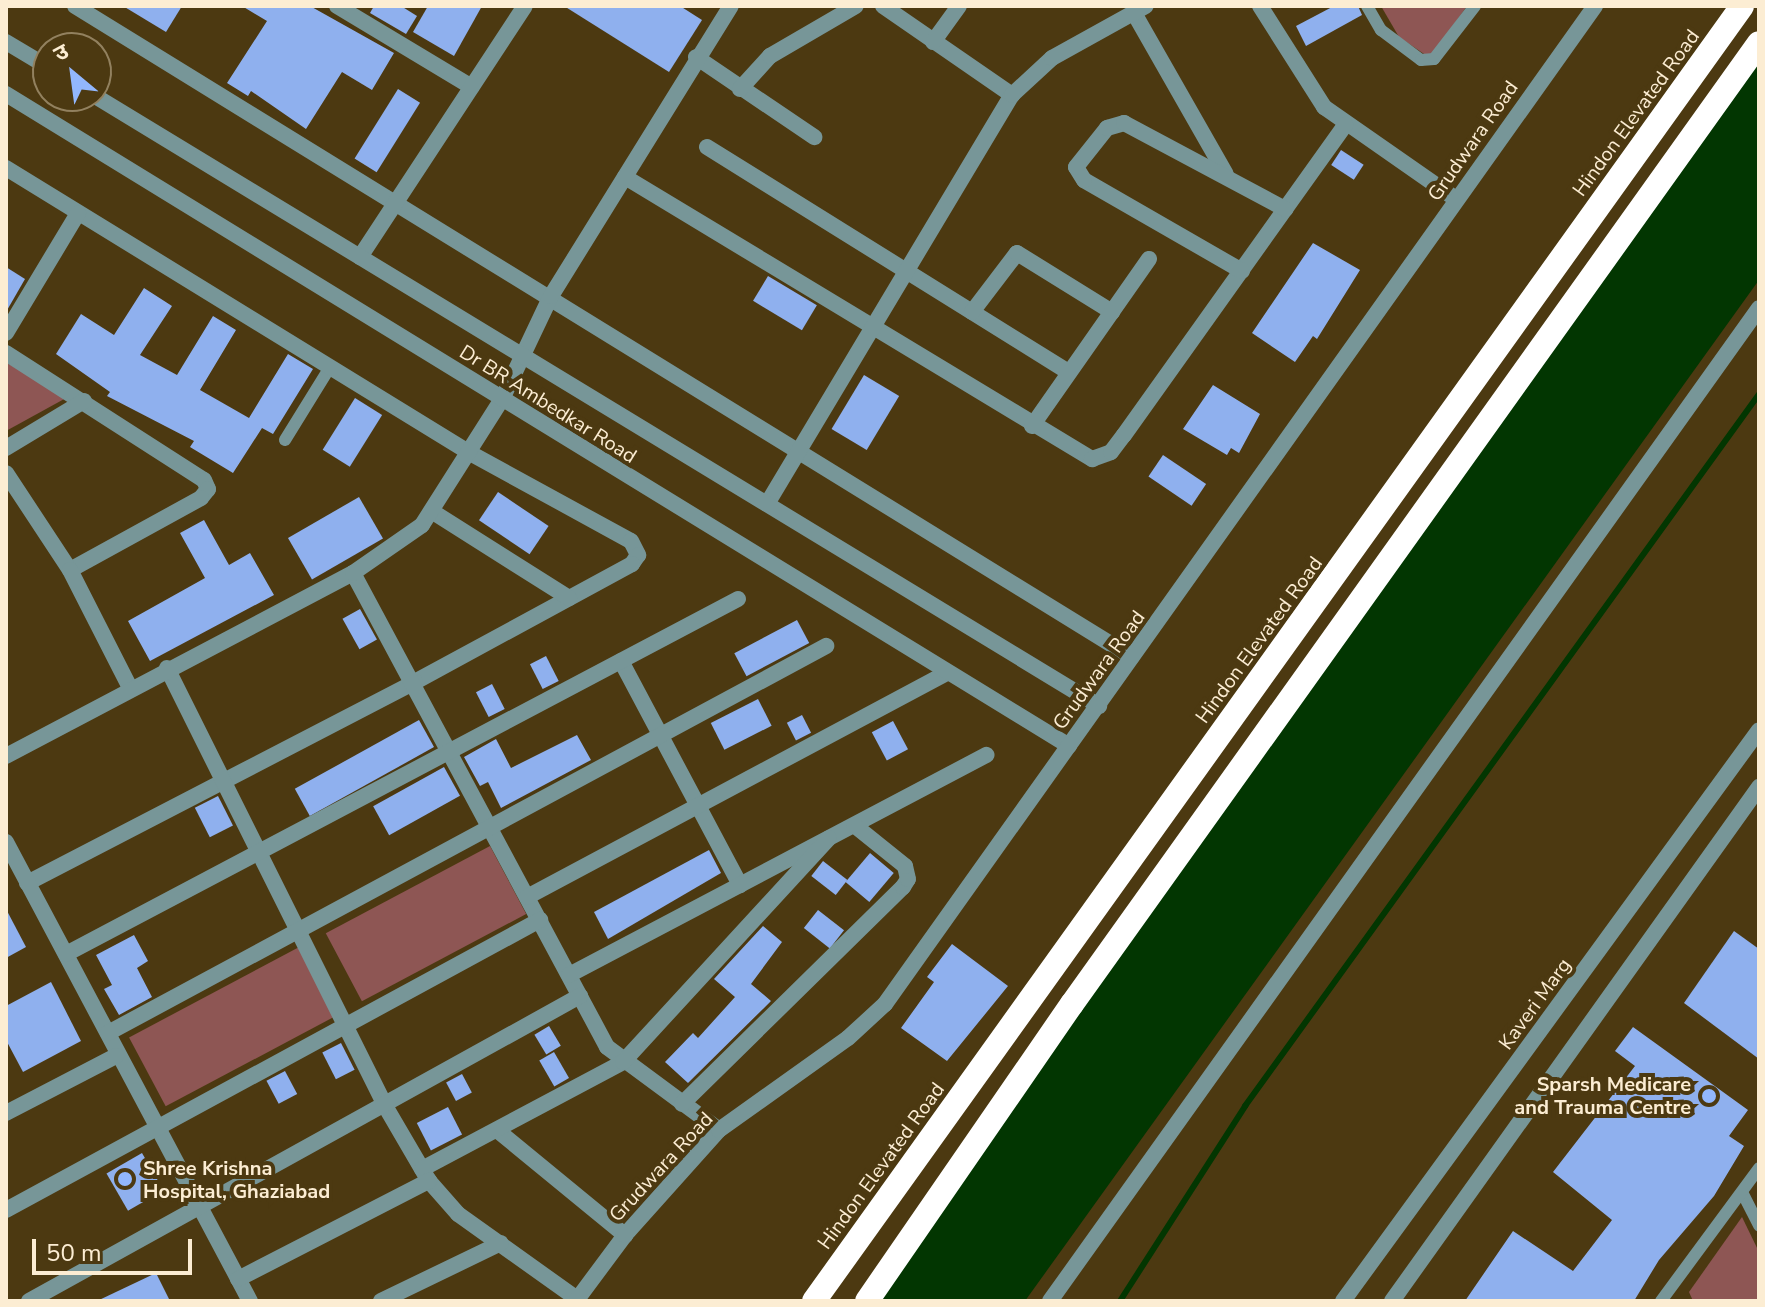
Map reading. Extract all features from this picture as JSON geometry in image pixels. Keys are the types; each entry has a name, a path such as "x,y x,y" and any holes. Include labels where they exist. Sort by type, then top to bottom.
{"highway":[{"name":"Hindon Elevated Road","path":"814,1301 1742,6"},
{"path":"867,1301 1081,991 1759,43"}],"street":[{"path":"75,6 397,200 1132,657"},
{"path":"337,6 355,11 472,87"},
{"path":"360,257 525,6"},
{"path":"6,756 167,668 353,573 407,537 433,512 525,357 551,296 696,57 731,6"},
{"path":"740,89 770,56 856,6"},
{"path":"883,6 1012,95"},
{"path":"933,42 959,6"},
{"path":"1260,6 1308,85 1345,125 1456,199"},
{"name":"Grudwara Road","path":"576,1300 625,1235 719,1130 848,1038 885,1004 1595,6"},
{"path":"767,504 1012,95 1052,58 1140,9 1226,174"},
{"path":"6,42 32,57"},
{"path":"696,57 814,137"},
{"name":"Dr BR Ambedkar Road","path":"6,94 1069,746"},
{"name":"Dr BR Ambedkar Road","path":"112,106 1099,706"},
{"path":"1242,271 1084,180 1076,167 1107,128 1124,123 1226,174 1285,209"},
{"path":"625,177 1032,426 1092,459 1111,452 1345,125"},
{"path":"707,147 1068,372"},
{"path":"6,168 470,453 636,547 632,564 415,682 27,883"},
{"path":"6,333 78,213"},
{"path":"972,312 1017,253 1112,312"},
{"path":"1032,426 1149,259"},
{"path":"1050,1301 1759,308"},
{"path":"6,353 204,480 208,489 201,498 70,570"},
{"path":"6,448 84,401"},
{"path":"6,473 70,570 130,688"},
{"path":"433,512 569,598"},
{"path":"353,573 415,682 607,1047 623,1062 719,1130"},
{"path":"66,954 738,599"},
{"path":"108,1033 826,646"},
{"path":"621,661 740,885"},
{"path":"167,668 384,1104 425,1175 458,1214 576,1300"},
{"path":"527,897 948,672"},
{"name":"Kaveri Marg","path":"1343,1301 1759,730"},
{"path":"569,975 987,755"},
{"path":"1392,1301 1759,787"},
{"path":"682,1104 908,879 905,866 854,825"},
{"path":"238,1279 425,1175 497,1130 623,1062 829,838"},
{"path":"6,842 108,1033 116,1056 250,1301"},
{"path":"6,1210 540,920"},
{"path":"29,1301 580,996"},
{"path":"6,1113 116,1056"},
{"path":"497,1130 625,1235"},
{"path":"381,1301 501,1243"}],"lane":[{"path":"1367,6 1381,30 1421,60 1434,59 1475,6"},
{"path":"285,440 330,367"},
{"path":"1661,1301 1759,1168"},
{"path":"1742,1192 1759,1226"},
{"path":"1672,1286 1679,1301"}],"shaded area":[{"path":"1381,6 1467,6 1430,58 1399,37"},
{"path":"1759,48 1759,280 1025,1301 856,1301"},
{"path":"6,362 66,398 6,431"},
{"path":"490,846 526,914 362,1001 326,933"},
{"path":"303,945 340,1014 166,1106 129,1037"},
{"path":"1742,1217 1759,1252 1759,1301 1693,1301 1689,1292"}],"building":[{"path":"123,6 182,6 166,32"},
{"path":"242,6 310,6 394,53 372,90 342,72 306,129 251,91 248,96 227,83 267,21"},
{"path":"374,6 401,6 417,16 406,34 370,13"},
{"path":"428,6 482,6 454,56 413,32"},
{"path":"564,6 680,6 702,20 669,72"},
{"path":"1334,6 1358,6 1362,15 1306,46 1296,26"},
{"path":"398,89 420,103 377,172 355,159"},
{"path":"1341,150 1364,165 1354,180 1331,165"},
{"path":"1313,243 1360,270 1317,339 1313,336 1295,362 1252,333"},
{"path":"6,267 25,279 6,312"},
{"path":"768,276 817,305 802,330 753,301"},
{"path":"144,288 172,306 140,355 177,375 213,316 236,330 200,390 249,418 288,354 313,369 273,434 262,428 233,473 190,447 194,441 107,396 110,392 56,354 81,314 114,335"},
{"path":"864,375 899,396 867,450 832,429"},
{"path":"1213,385 1260,414 1239,453 1231,448 1227,455 1183,429"},
{"path":"355,398 382,415 350,467 323,450"},
{"path":"1163,455 1206,484 1192,506 1148,477"},
{"path":"498,492 549,526 530,554 479,520"},
{"path":"359,497 383,539 312,580 288,538"},
{"path":"204,520 229,565 250,553 274,595 150,661 128,621 205,578 180,533"},
{"path":"360,609 377,640 359,649 343,619"},
{"path":"797,620 809,643 747,676 734,653"},
{"path":"546,656 559,681 543,689 530,664"},
{"path":"492,684 505,709 489,717 476,692"},
{"path":"758,699 772,726 724,750 711,723"},
{"path":"802,715 811,733 796,741 787,723"},
{"path":"419,720 434,747 310,816 295,789"},
{"path":"893,721 908,749 887,761 872,732"},
{"path":"577,735 591,760 501,808 488,782 480,786 464,757 496,739 511,768"},
{"path":"444,767 460,796 389,835 373,806"},
{"path":"218,796 233,825 210,837 195,808"},
{"path":"709,850 721,873 608,939 594,912"},
{"path":"870,853 894,873 869,902 846,882"},
{"path":"823,861 847,880 836,895 811,876"},
{"path":"6,909 26,947 6,958"},
{"path":"818,910 844,930 830,948 804,928"},
{"path":"763,926 782,942 751,984 771,1001 688,1083 665,1062 693,1033 698,1038 735,997 714,979"},
{"path":"1734,931 1759,949 1759,1059 1684,1003"},
{"path":"134,935 148,961 137,968 152,997 119,1015 104,989 112,985 96,955"},
{"path":"952,944 1008,986 947,1061 901,1028 934,982 927,977"},
{"path":"51,982 81,1041 23,1072 6,1040 6,1006"},
{"path":"549,1026 561,1046 546,1054 534,1035"},
{"path":"1633,1027 1748,1110 1729,1136 1744,1146 1714,1196 1659,1260 1634,1301 1465,1301 1513,1231 1573,1271 1612,1220 1553,1172 1635,1066 1615,1051"},
{"path":"341,1043 355,1070 336,1079 322,1053"},
{"path":"554,1052 569,1078 554,1086 539,1060"},
{"path":"285,1071 297,1094 279,1104 266,1081"},
{"path":"462,1074 472,1093 456,1101 446,1082"},
{"path":"448,1107 462,1135 431,1151 417,1123"},
{"path":"142,1153 164,1190 128,1211 106,1174"},
{"path":"156,1273 170,1301 97,1301"}],"waterway":[{"path":"1120,1301 1245,1106 1759,394"}],"place":[{"name":"Sparsh Medicare and Trauma Centre","path":"1709,1096"},
{"name":"Shree Krishna Hospital, Ghaziabad","path":"125,1179"}]}
